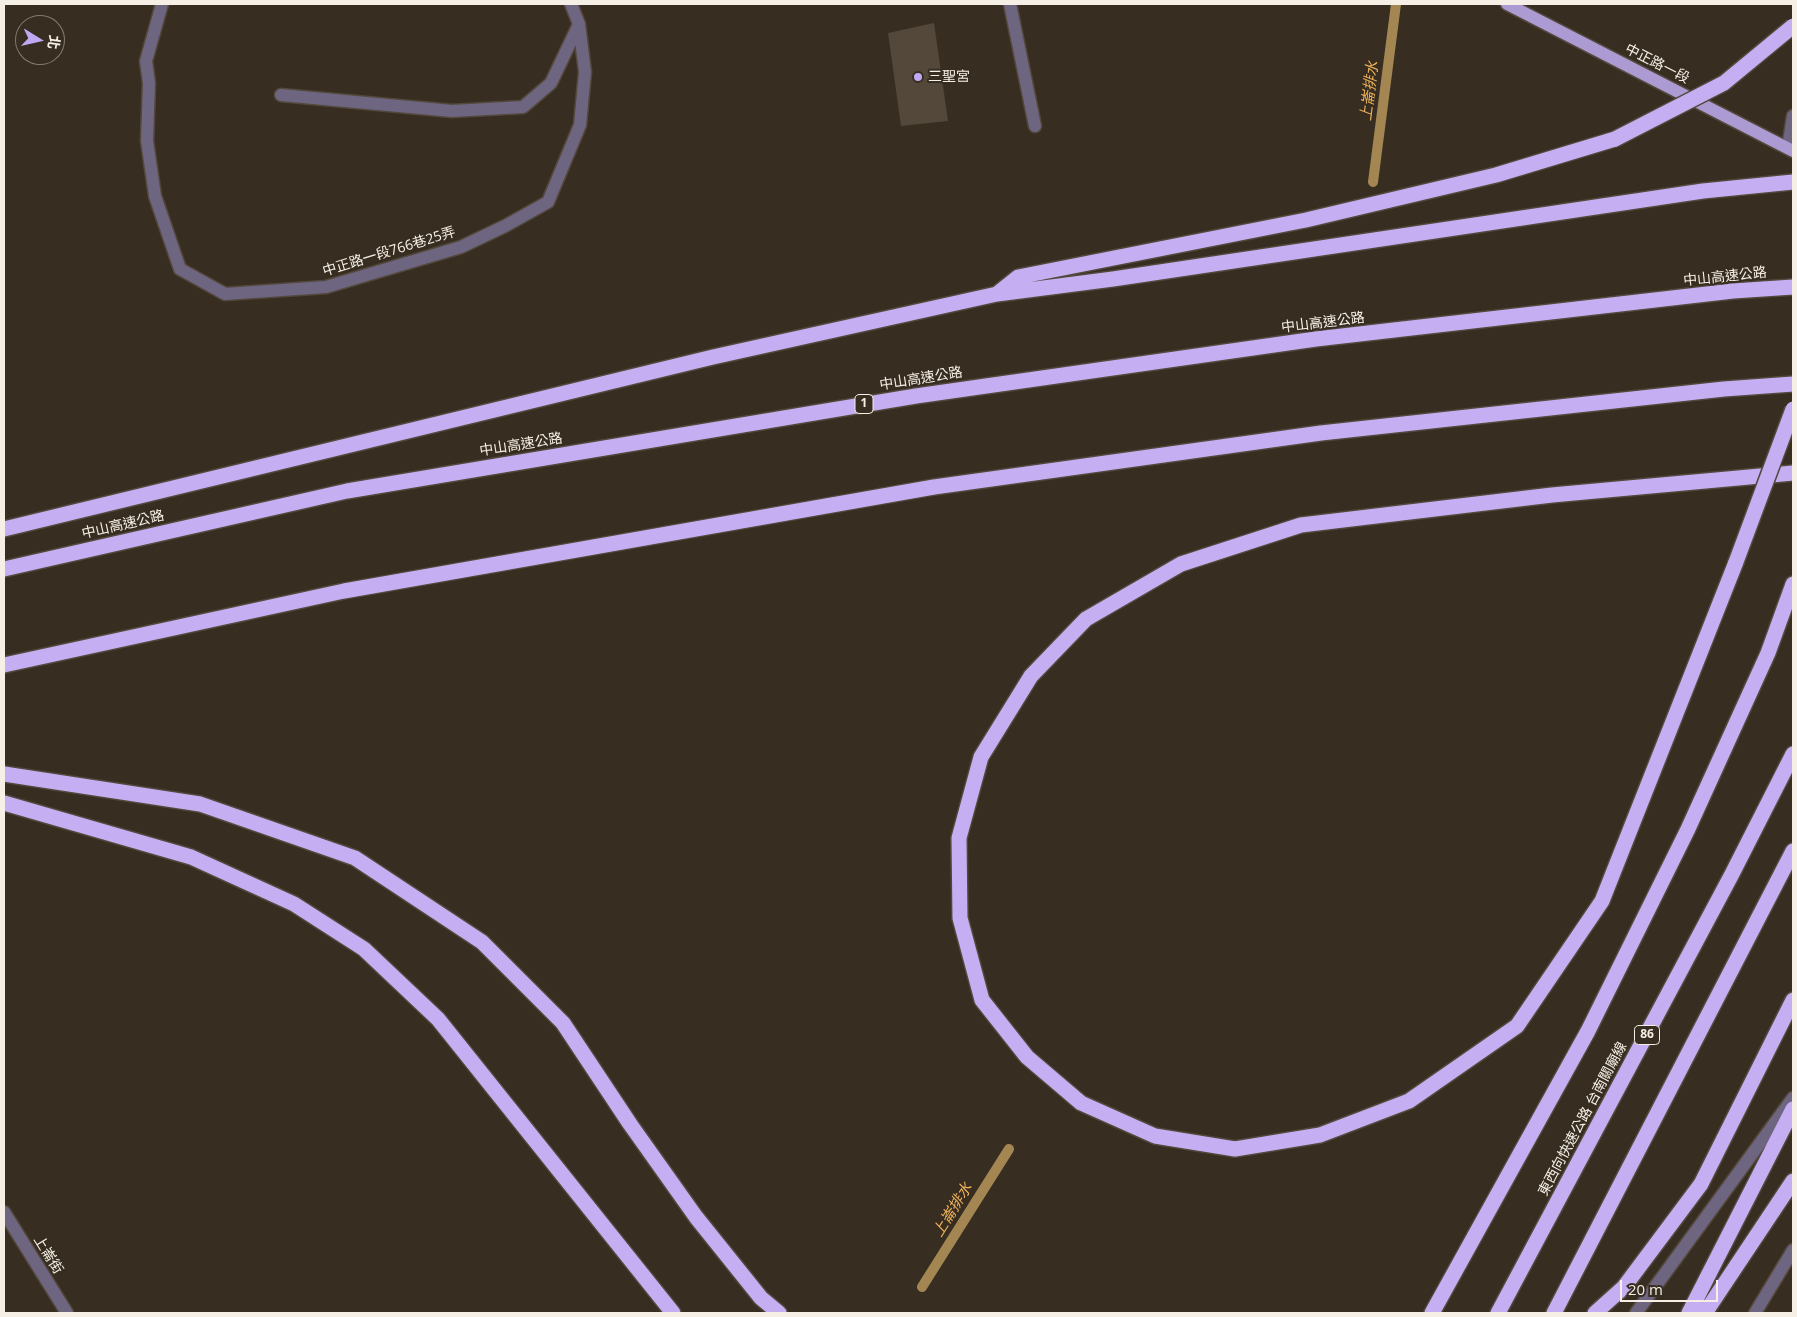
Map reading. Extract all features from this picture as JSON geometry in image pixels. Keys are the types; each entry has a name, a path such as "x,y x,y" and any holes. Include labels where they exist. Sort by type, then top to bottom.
{"highway":[{"path":"997,294 1018,277 1324,215 1496,175 1615,139 1724,83 1793,26"},
{"path":"4,529 713,357 997,294 1703,191 1793,182"},
{"name":"中山高速公路","path":"4,569 347,490 916,396 1316,339 1733,291 1793,286"},
{"path":"4,665 344,590 934,487 1321,433 1724,389 1793,384"},
{"path":"1793,409 1770,472 1766,481 1740,553 1602,901 1517,1026 1409,1101 1320,1135 1235,1149 1155,1136 1081,1103 1027,1057 982,1000 960,918 959,838 981,757 1031,676 1086,619 1181,564 1301,525 1552,495 1755,477 1764,476 1774,475 1793,473"},
{"path":"1432,1313 1593,1022 1688,829 1768,653 1793,584"},
{"name":"東西向快速公路 台南關廟線","path":"1498,1313 1732,874 1793,754"},
{"path":"4,774 200,804 355,858 482,942 563,1023 630,1124 696,1217 762,1298 779,1313"},
{"path":"4,803 191,857 294,904 364,949 438,1019 674,1313"},
{"path":"1554,1313 1793,852"},
{"path":"1596,1313 1624,1287 1701,1184 1793,1000"},
{"path":"1689,1313 1793,1108"},
{"path":"1705,1313 1793,1181"}],"main road":[{"name":"中正路一段","path":"1507,4 1792,148"}],"street":[{"name":"中正路一段766巷25弄","path":"162,4 146,61 149,83 147,141 155,196 180,269 225,294 326,287 461,247 505,226 548,202 580,125 585,72 579,24 571,4"},
{"path":"1010,4 1035,126"},
{"path":"281,95 452,110 522,107 551,83 579,24"},
{"path":"1792,148 1793,116"},
{"path":"1636,1313 1793,1098"},
{"name":"上崙街","path":"4,1212 66,1313"},
{"path":"1755,1313 1793,1250"}],"building":[{"name":"三聖宮","path":"934,23 948,121 901,126 888,33"}],"waterway":[{"name":"上崙排水","path":"1373,182 1396,4"},
{"name":"上崙排水","path":"922,1287 1009,1149"}],"place":[{"name":"三聖宮","path":"918,77"}]}
